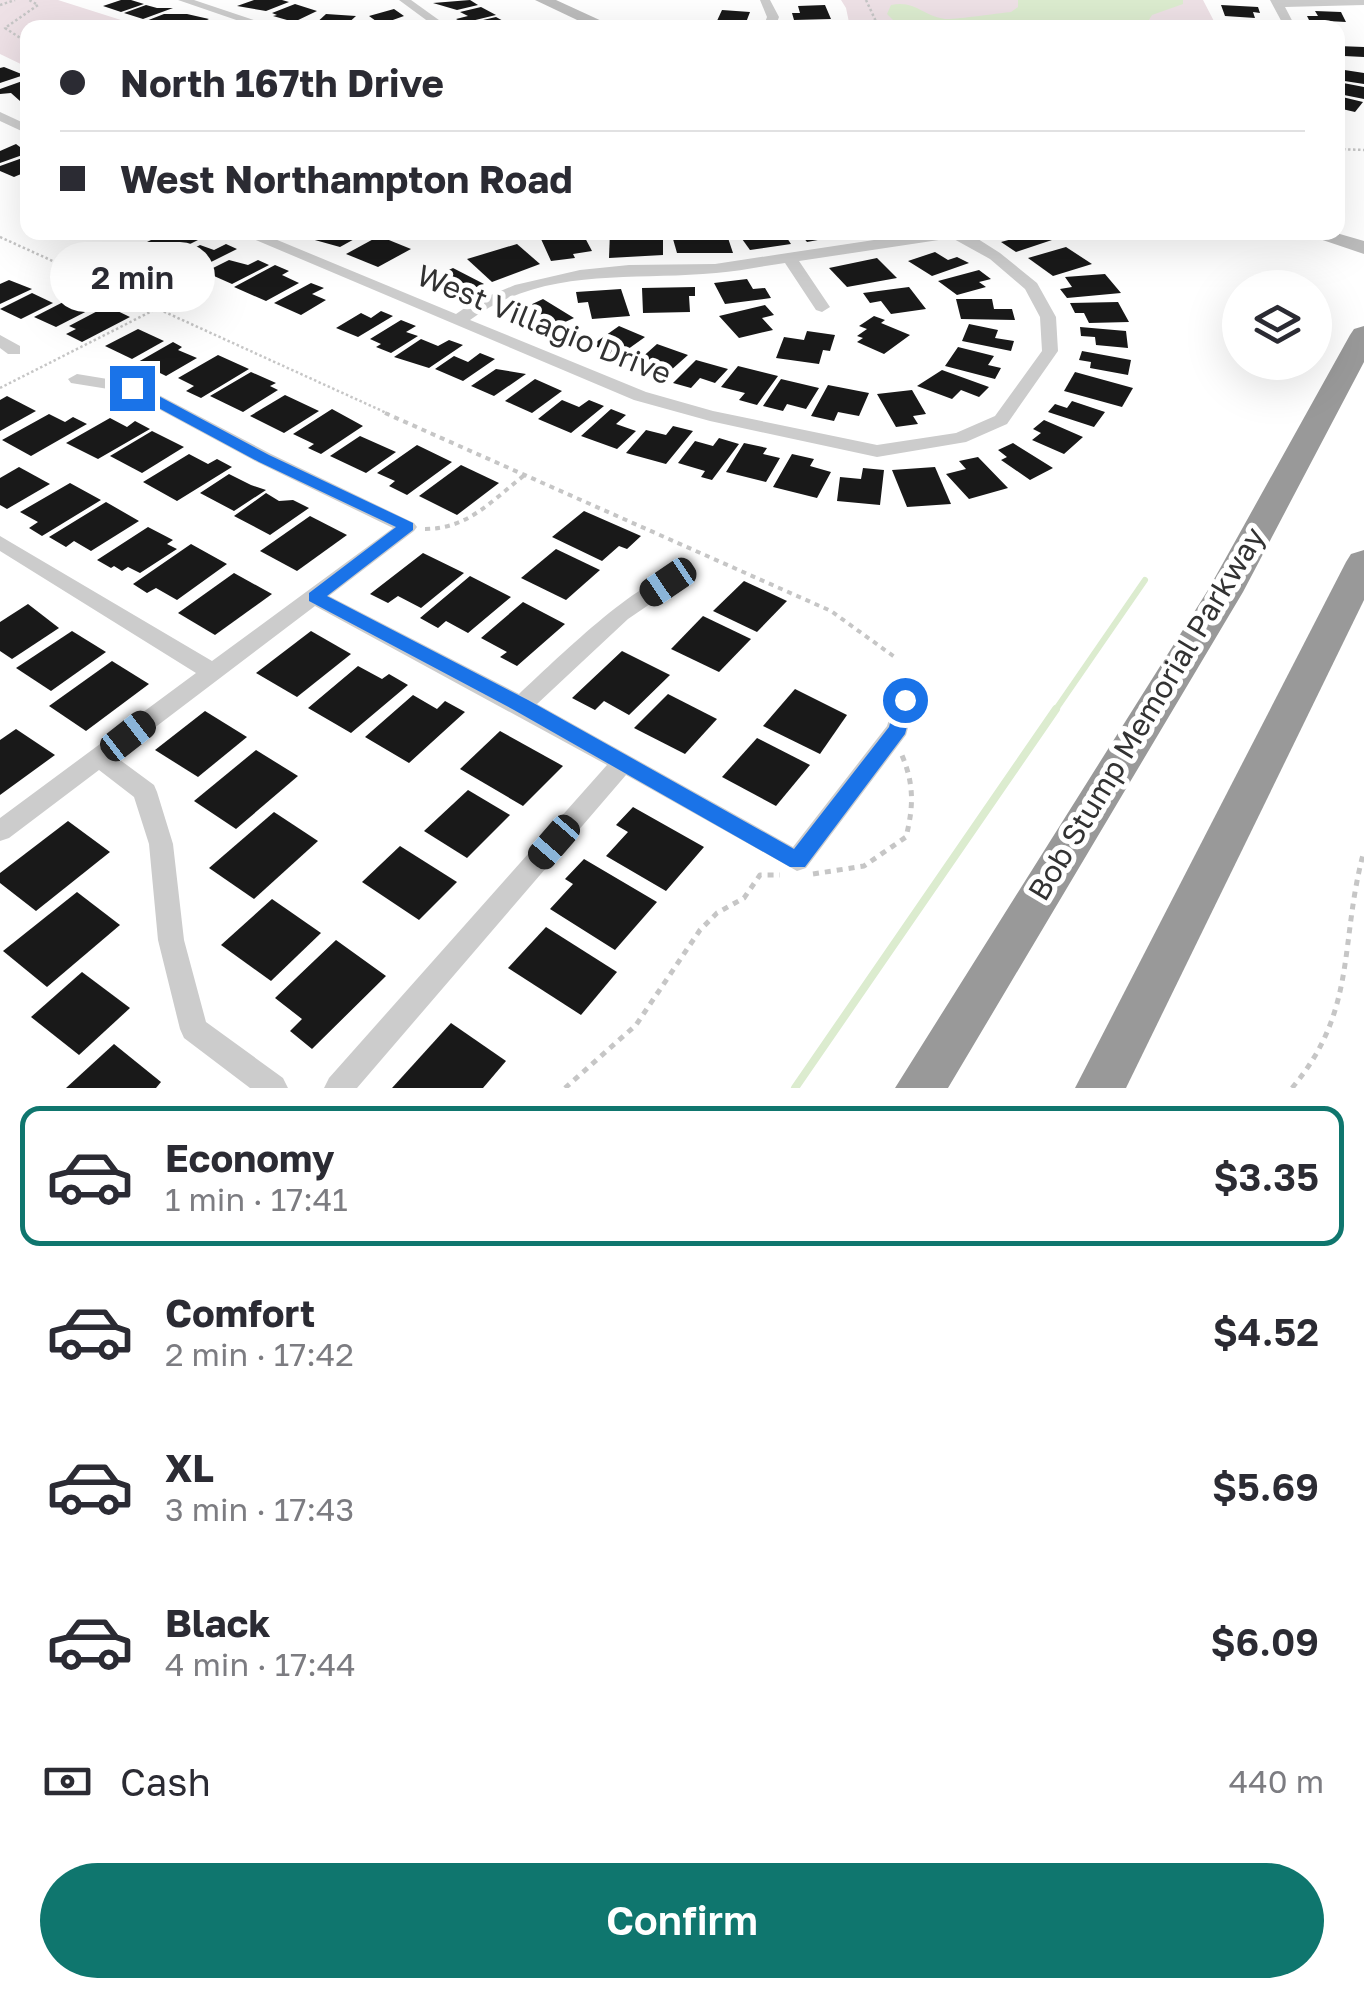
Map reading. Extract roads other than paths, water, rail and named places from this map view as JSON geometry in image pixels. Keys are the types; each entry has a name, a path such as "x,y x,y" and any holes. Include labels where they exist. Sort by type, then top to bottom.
{"highway":[{"name":"Bob Stump Memorial Parkway","path":"920,1088 1225,592 1364,335"},
{"path":"1100,1088 1292,714 1364,562"}],"street":[{"path":"184,0 248,20"},
{"path":"404,0 429,20"},
{"path":"1277,2 1364,2"},
{"path":"536,3 565,20"},
{"path":"536,3 586,20"},
{"name":"West Villagio Drive","path":"263,240 587,377 710,416 877,451 960,438 1001,420 1050,351 1048,317 1031,286 969,240"},
{"path":"457,321 478,306 521,288 580,275 629,270 681,272 914,240"},
{"path":"1336,240 1364,248"},
{"path":"790,260 822,307"},
{"path":"0,831 407,526 264,458 132,388 77,380"},
{"path":"0,542 212,672"},
{"path":"521,705 621,614 668,582"},
{"path":"315,597 521,705 794,872 892,737 905,700"},
{"path":"100,758 145,792 161,844 171,940 194,1029 273,1088"},
{"path":"338,1088 620,764"}],"waterway":[{"path":"1054,712 1145,580"},
{"path":"795,1088 1056,709"}]}
